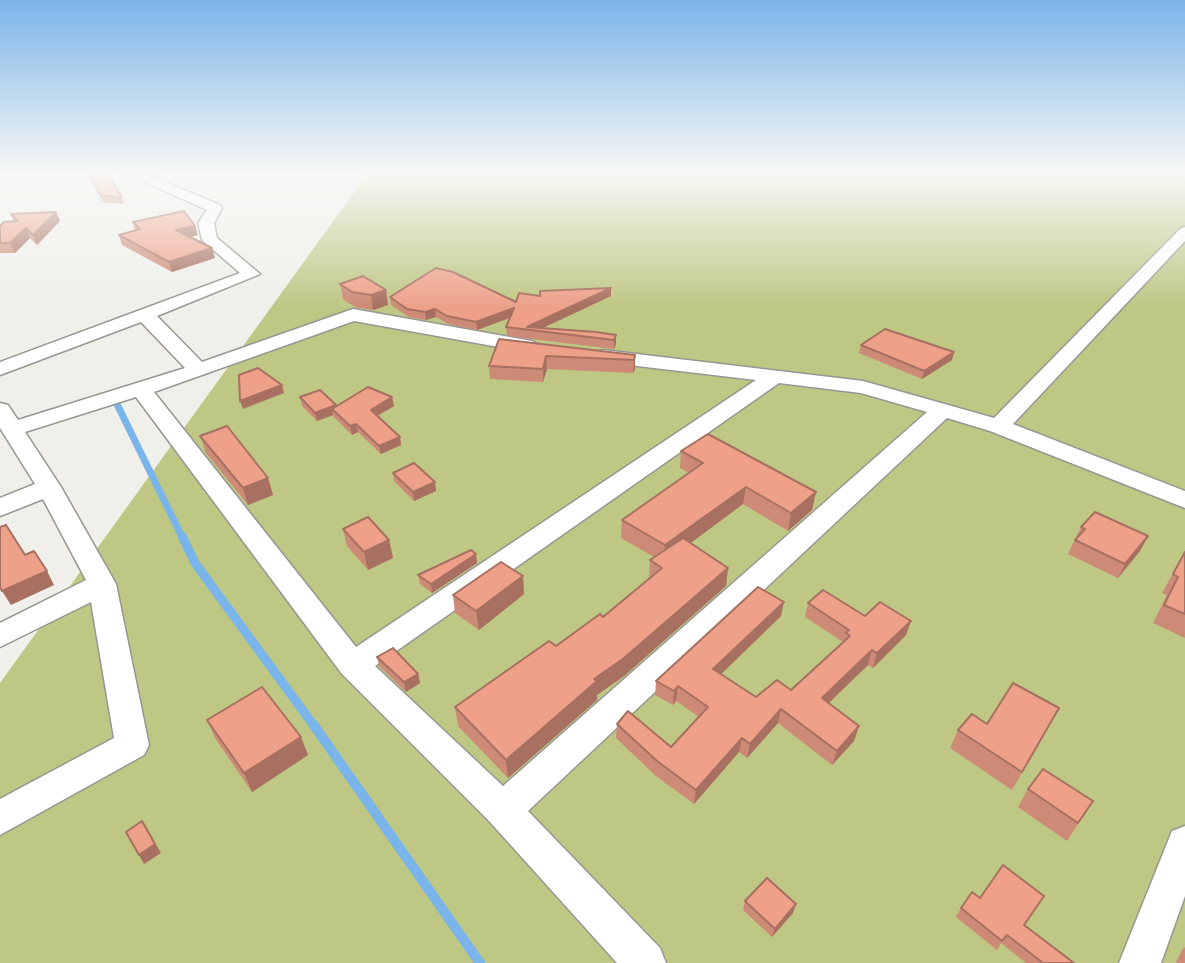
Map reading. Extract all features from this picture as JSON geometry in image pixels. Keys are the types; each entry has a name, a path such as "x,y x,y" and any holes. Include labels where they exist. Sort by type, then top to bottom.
{"street":[{"path":"0,369 251,274 210,240 206,223 209,218"},
{"path":"998,425 1185,232"},
{"path":"144,314 198,370"},
{"path":"0,818 132,745 102,584 49,486 6,419 141,389 353,315 557,351"},
{"path":"584,354 863,387 998,425 1181,492"},
{"path":"353,665 776,376"},
{"path":"141,389 353,665 503,810 645,963"},
{"path":"503,810 943,410"},
{"path":"0,508 49,486"},
{"path":"0,636 102,584"},
{"path":"1140,963 1185,844"}],"green space":[{"path":"336,218 1185,218 1185,963 0,963 0,683"}],"building":[{"path":"15,218 50,218 33,235 26,228 10,243 0,243 0,226 4,222 18,221"},
{"path":"152,218 189,218 195,226 176,230 212,248 169,262 119,235 140,229 133,222"},
{"path":"436,268 453,272 516,302 519,293 540,296 540,291 611,288 527,327 616,335 614,340 506,327 514,308 476,322 447,316 435,309 425,312 407,309 390,297"},
{"path":"363,276 386,290 371,295 352,292 340,284"},
{"path":"885,329 954,352 924,371 861,345"},
{"path":"499,339 635,355 634,360 546,356 543,369 489,366"},
{"path":"258,368 282,385 240,401 239,375"},
{"path":"368,387 392,397 371,410 400,437 379,446 356,424 350,426 332,409"},
{"path":"320,390 336,405 315,413 300,397"},
{"path":"227,426 268,478 243,488 200,436"},
{"path":"708,434 816,492 791,513 746,487 665,545 622,520 703,463 681,451"},
{"path":"414,463 435,482 413,492 393,473"},
{"path":"1095,512 1148,536 1125,564 1075,540 1085,529 1081,527"},
{"path":"368,517 389,540 364,552 343,529"},
{"path":"6,525 25,555 34,551 47,571 2,591 0,527"},
{"path":"683,538 728,568 624,658 594,679 597,681 506,760 455,707 549,641 556,646 600,614 603,617 662,568 650,560"},
{"path":"471,550 476,554 431,584 418,575"},
{"path":"1185,552 1185,614 1164,605 1178,577 1173,574"},
{"path":"501,562 523,576 476,611 453,595"},
{"path":"758,587 784,602 713,669 756,697 777,680 791,690 850,636 846,633 849,630 808,603 823,590 865,616 880,602 911,621 877,653 872,650 822,698 859,726 837,751 781,709 750,744 742,738 696,790 657,761 617,724 628,711 671,747 708,707 678,686 674,691 656,681"},
{"path":"393,648 418,674 404,682 377,657"},
{"path":"1013,683 1059,708 1022,772 958,730 972,714 987,724"},
{"path":"262,687 301,737 244,773 207,720"},
{"path":"1043,769 1093,801 1078,823 1028,789"},
{"path":"142,821 155,844 139,855 126,832"},
{"path":"1003,865 1044,896 1024,925 1074,963 1043,963 1007,935 1002,941 961,908 972,892 980,898"},
{"path":"767,878 796,904 775,929 745,901"}],"waterway":[{"path":"114,398 182,537"},
{"path":"182,536 195,563 314,726"},
{"path":"313,724 480,963"}]}
